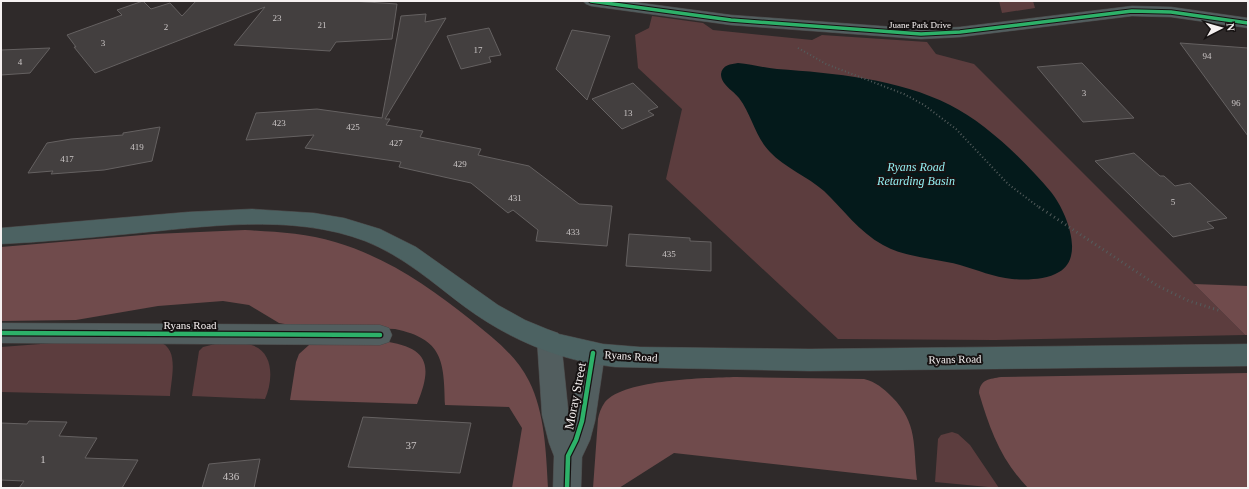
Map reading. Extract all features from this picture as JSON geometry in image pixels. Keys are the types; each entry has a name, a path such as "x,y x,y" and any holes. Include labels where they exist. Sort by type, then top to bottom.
{"main road":[{"name":"Ryans Road","path":"1,236 42,234 186,220 237,217 310,221 337,226 372,235 394,245 419,260 507,322 564,346 593,353 630,357 776,360 933,360 1248,355"}],"street":[{"name":"Juane Park Drive","path":"591,1 731,20 899,34 960,32 1132,11 1171,12 1248,23"},
{"name":"Ryans Road","path":"1,333 380,335"},
{"name":"Moray Street","path":"549,340 558,429 562,444 568,456"},
{"name":"Moray Street","path":"567,488 568,456 576,440 582,421 593,353"}],"path":[{"path":"792,44 803,52 826,64 904,94 924,105 956,129 1008,184 1046,212 1158,286 1189,301 1221,311"}],"shaded area":[{"path":"999,1 1033,1 1035,8 1002,13"},
{"path":"652,16 703,23 713,30 812,40 822,35 927,42 936,54 974,64 1245,335 995,340 838,339 666,179 682,109 638,68 635,35 649,28"},
{"path":"245,230 290,233 324,239 354,248 407,274 440,296 488,333 518,363 529,381 534,393 542,420 544,433 548,488 512,488 522,428 509,407 445,405 444,376 438,354 432,346 423,339 411,333 395,329 290,325 279,323 249,305 223,301 158,306 76,320 1,321 1,247 154,234"},
{"path":"1194,284 1248,286 1248,335 1245,335"},
{"path":"382,341 409,348 423,359 425,378 417,404 290,400 296,362 299,354 309,345"},
{"path":"159,342 166,345 172,357 173,365 170,396 1,392 1,347 54,343"},
{"path":"215,344 246,344 255,346 262,351 267,357 270,374 270,382 265,399 192,396 199,351 203,347"},
{"path":"1248,373 1248,488 1028,488 1010,467 998,444 992,432 979,393 981,385 986,380 1001,377"},
{"path":"736,377 864,379 876,384 892,397 906,416 913,436 917,480 674,453 619,488 593,488 600,410 605,402 615,394 647,384 667,381"},
{"path":"952,432 958,434 970,445 999,488 935,482 938,439 941,435"}],"water":[{"name":"Ryans Road Retarding Basin","path":"738,63 843,75 888,83 930,96 964,113 991,132 1041,180 1051,192 1062,210 1070,233 1072,245 1071,256 1067,265 1059,272 1048,277 1012,279 992,275 960,265 901,253 874,240 866,234 824,191 782,162 765,146 737,95 725,85 722,78 721,74 725,67"}],"building":[{"path":"143,1 151,9 170,3 182,16 196,1 352,1 397,4 392,39 336,42 330,51 234,45 265,7 95,73 74,47 76,47 67,35 122,15 117,10"},
{"path":"426,14 425,22 446,18 385,119 390,119 386,125 423,131 420,137 481,149 478,155 529,166 579,204 612,206 607,246 536,241 538,230 513,210 508,213 471,183 399,167 401,162 305,148 314,135 246,140 256,113 317,109 382,118 401,16"},
{"path":"489,28 501,55 489,57 491,62 461,69 447,36"},
{"path":"572,30 610,36 587,100 556,69"},
{"path":"1180,43 1248,48 1248,136"},
{"path":"50,48 30,73 1,75 1,50"},
{"path":"1082,63 1134,118 1083,122 1037,67"},
{"path":"633,83 658,107 648,111 654,115 622,129 592,99"},
{"path":"160,127 152,161 104,170 51,174 53,171 28,173 47,143 71,139 123,135 123,133"},
{"path":"1134,153 1160,176 1164,176 1175,186 1190,183 1227,218 1207,222 1214,228 1173,237 1095,161"},
{"path":"629,234 690,238 690,241 711,242 711,271 626,266"},
{"path":"363,417 471,423 460,473 348,467"},
{"path":"29,421 67,422 59,436 97,438 85,458 138,460 122,488 19,488 24,481 1,480 1,423 27,424"},
{"path":"260,459 254,488 202,488 209,464"}],"cycle path":[{"path":"591,1 731,20 921,34 960,32 1132,11 1171,12 1248,23"},
{"path":"1,333 380,335"},
{"path":"567,488 568,456 576,440 582,421 593,353"}]}
